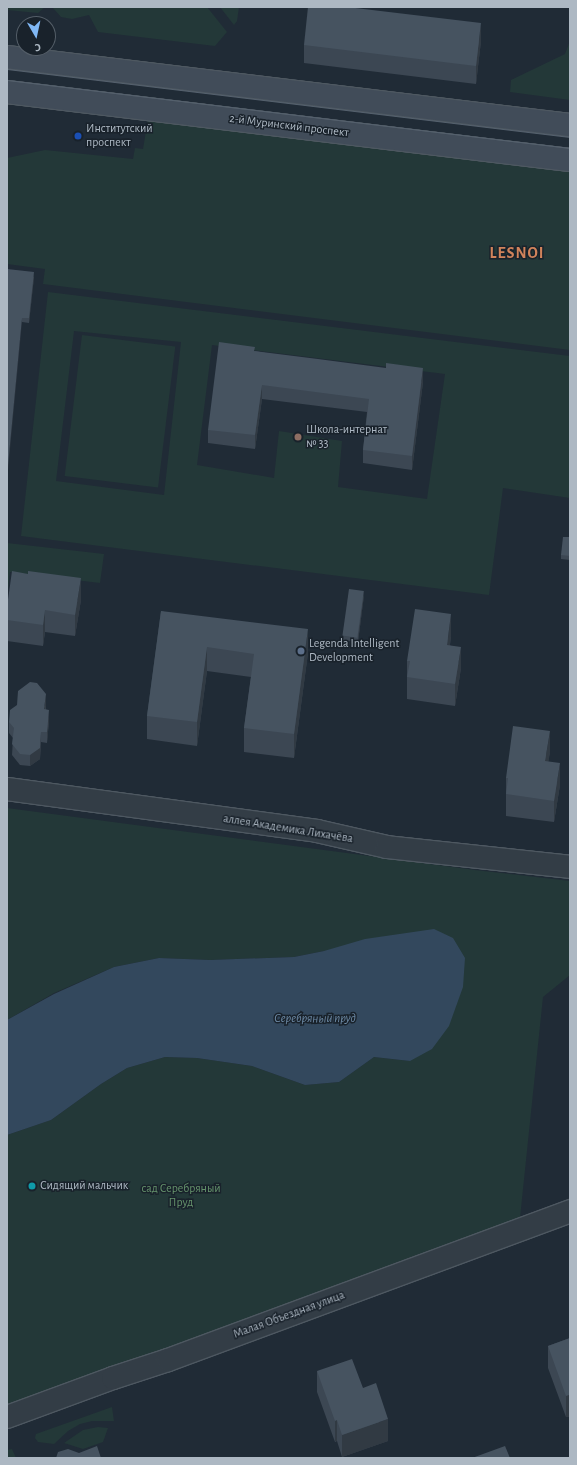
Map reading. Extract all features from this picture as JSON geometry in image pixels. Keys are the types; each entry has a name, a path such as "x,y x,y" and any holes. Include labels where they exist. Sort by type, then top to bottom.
{"main road":[{"path":"7,57 570,125"},
{"name":"2-й Муринский проспект","path":"7,92 570,160"}],"street":[{"name":"аллея Академика Лихачёва","path":"7,789 317,831 387,847 570,867"},
{"name":"Малая Объездная улица","path":"7,1417 113,1378 168,1360 570,1211"}],"green space":[{"path":"7,7 45,7 38,13 7,10"},
{"path":"45,7 207,7 227,32 215,46 98,32 89,15 72,19 61,17 53,8"},
{"path":"220,7 239,7 237,21 234,25"},
{"path":"570,41 570,100 510,92 511,80 565,54"},
{"path":"148,119 570,167 570,350 43,284 45,269 7,264 7,158 45,150 133,159 135,148 143,149"},
{"path":"48,292 570,356 570,498 503,488 489,595 21,536","holes":["74,331 181,342 164,495 56,481","212,345 445,374 427,499 338,487 342,441 279,431 274,478 197,465"]},
{"path":"82,335 175,346 158,487 65,476"},
{"path":"7,543 104,554 100,583 10,572 7,598"},
{"name":"сад Серебряный Пруд","path":"7,808 475,870 570,881 570,975 543,997 520,1218 422,1253 7,1408 7,1135 51,1120 101,1084 127,1068 165,1057 197,1058 252,1066 305,1085 339,1082 374,1057 410,1061 324,951 294,957 210,960 159,958 114,967 54,993 7,1020"},
{"path":"112,1407 114,1421 92,1421 80,1424 68,1431 54,1444 38,1442 35,1438 36,1434"},
{"path":"98,1427 108,1428 103,1442 83,1449 64,1443 83,1430"},
{"path":"12,1449 16,1458 7,1458 7,1450"}],"water":[{"name":"Серебряный пруд","path":"434,929 453,938 465,958 463,987 449,1026 432,1049 410,1061 374,1057 339,1082 305,1085 252,1066 197,1058 165,1057 127,1068 101,1084 51,1120 7,1135 7,1020 54,994 114,967 159,958 210,960 294,957 324,951 365,939"}],"building":[{"path":"308,7 347,7 481,23 476,66 304,45"},
{"path":"7,269 34,272 29,318 22,318 7,476"},
{"path":"219,342 255,347 254,351 386,368 386,363 423,368 412,456 363,450 369,399 262,385 255,435 208,430"},
{"path":"563,537 570,537 570,556 561,555"},
{"path":"12,571 28,574 28,571 81,578 75,615 45,610 43,625 7,620 7,607"},
{"path":"349,589 364,591 357,638 342,636"},
{"path":"415,609 451,614 447,645 461,647 455,684 407,677 410,661 407,661"},
{"path":"161,611 308,629 294,734 244,728 254,654 207,647 197,722 147,716"},
{"path":"30,682 37,683 46,694 44,709 49,710 47,732 41,732 40,748 30,755 20,754 12,744 14,728 9,722 10,710 17,705 18,691"},
{"path":"513,726 550,731 545,761 560,763 554,801 506,794 508,778 506,778"},
{"path":"570,1338 570,1398 569,1395 566,1396 548,1346"},
{"path":"352,1359 363,1388 376,1383 388,1419 342,1435 337,1420 335,1421 317,1371"},
{"path":"97,1446 101,1458 56,1458 58,1452 68,1449 79,1453"},
{"path":"505,1446 510,1458 472,1458"}],"tram line":[{"path":"7,69 570,137"},
{"path":"7,80 570,148"}],"place":[{"name":"Институтский проспект","path":"78,136"},
{"name":"Школа-интернат № 33","path":"298,437"},
{"name":"Legenda Intelligent Development","path":"301,651"},
{"name":"Сидящий мальчик","path":"32,1186"}],"district":[{"name":"LESNOI","path":"517,253"}]}
